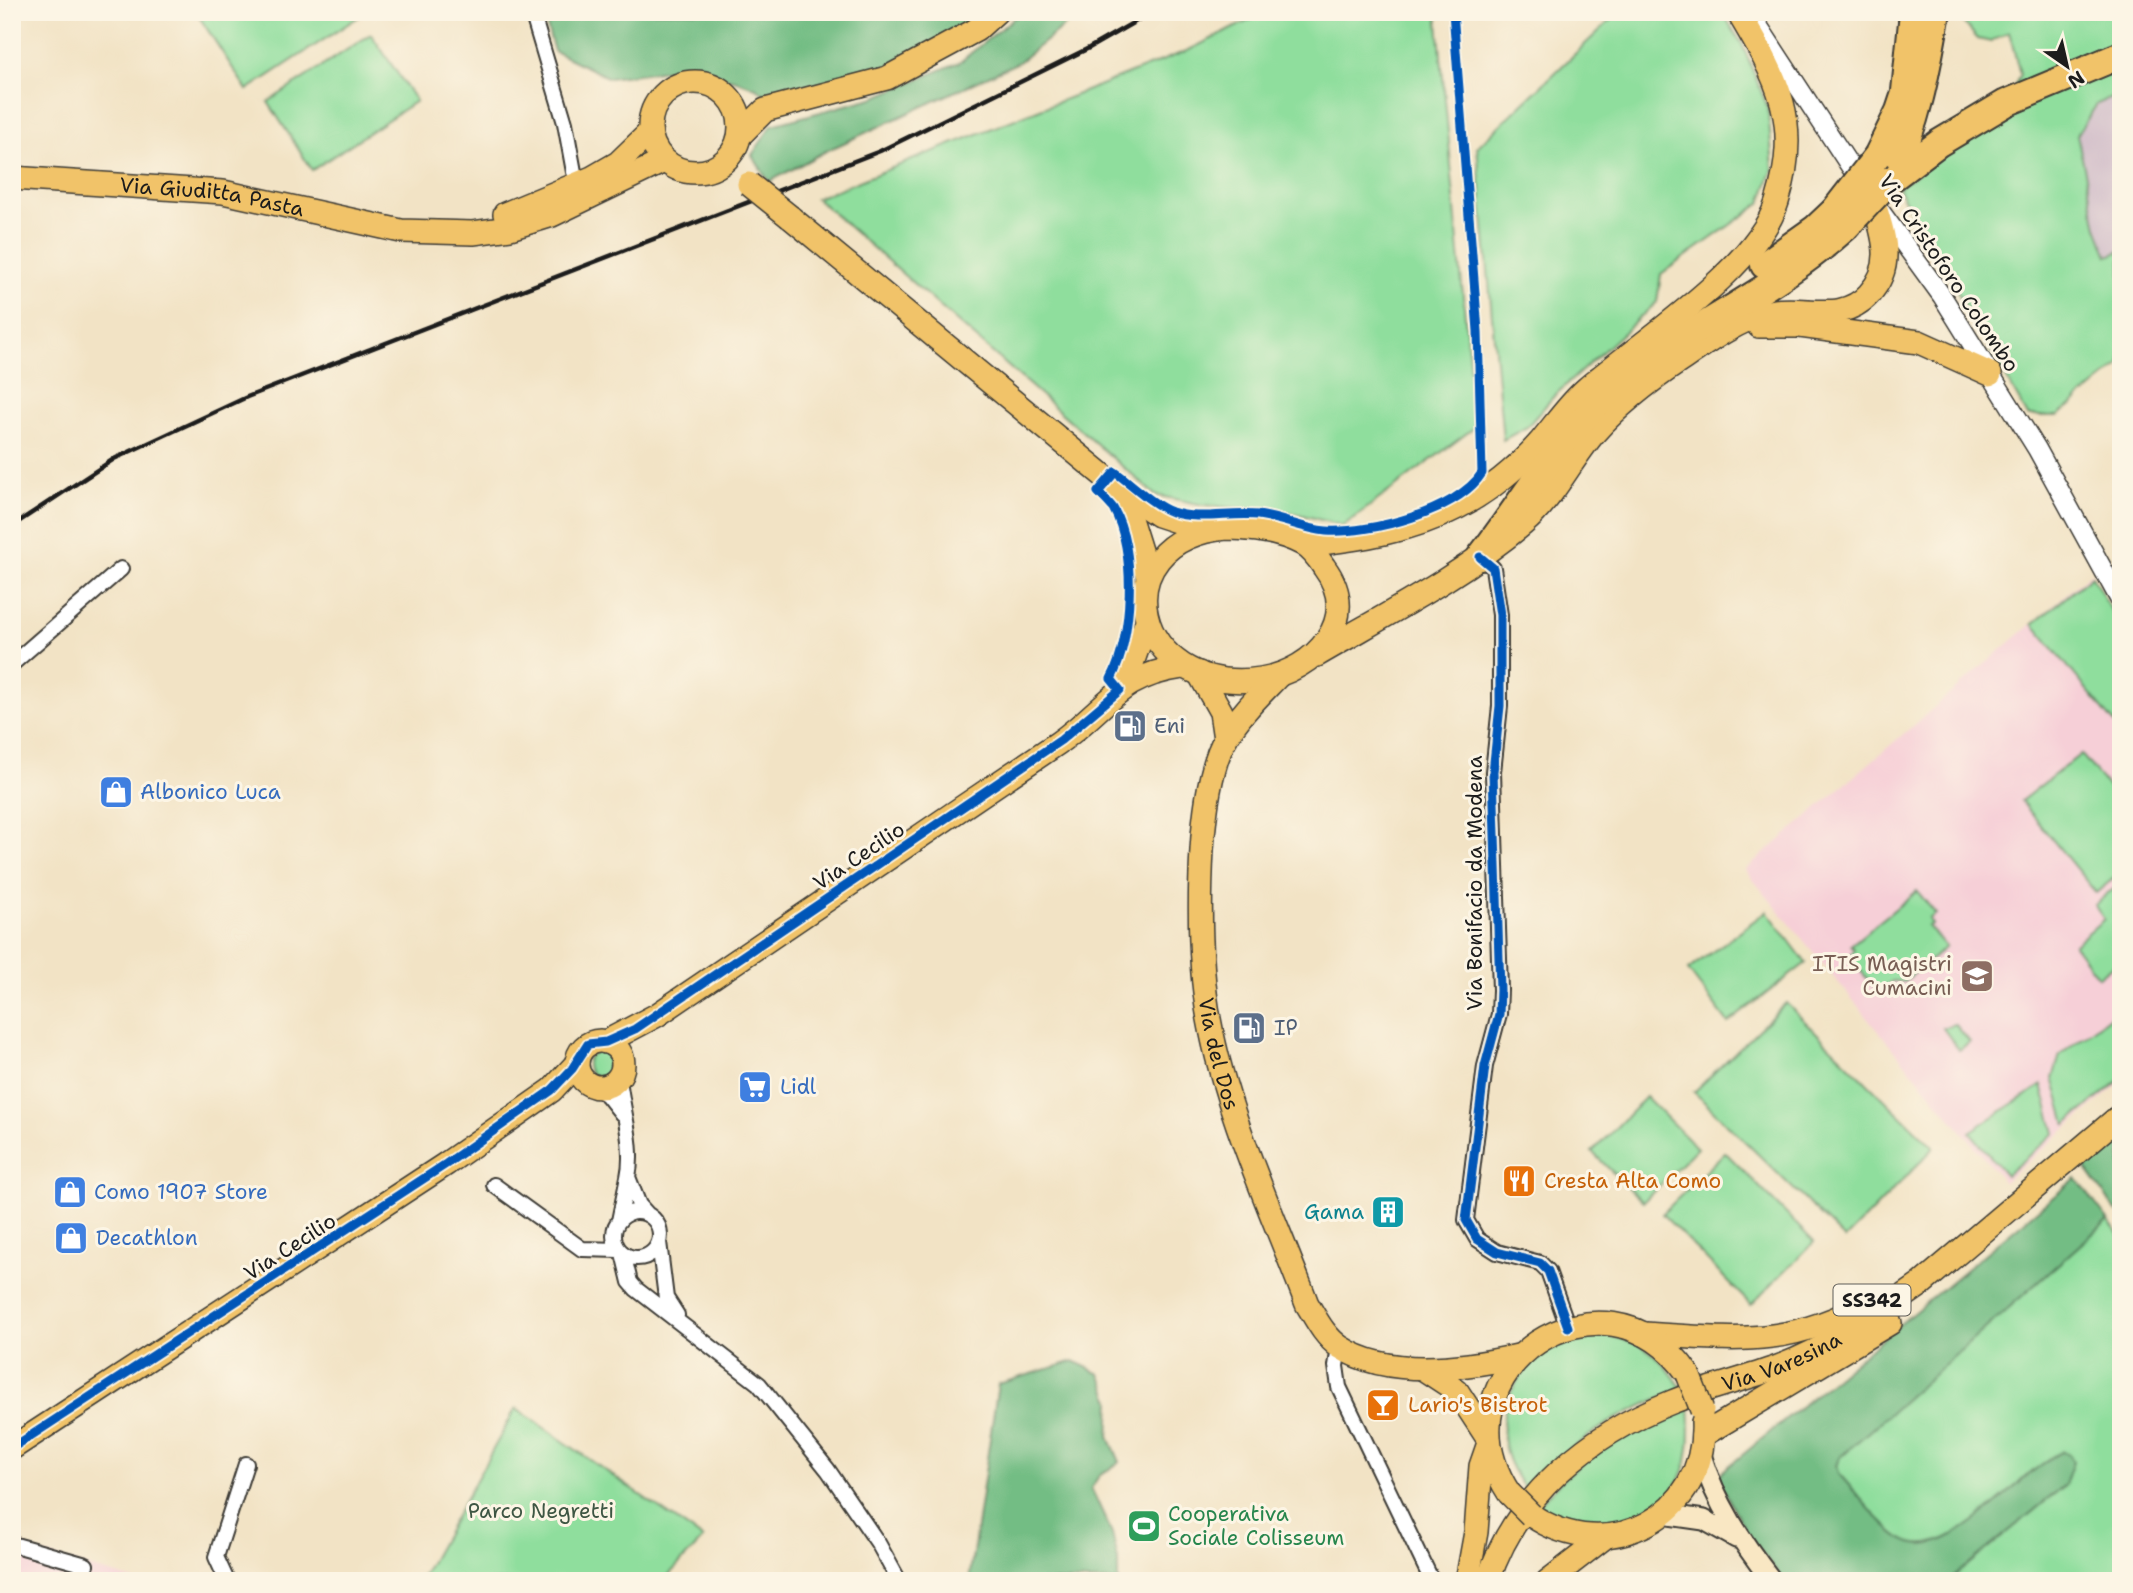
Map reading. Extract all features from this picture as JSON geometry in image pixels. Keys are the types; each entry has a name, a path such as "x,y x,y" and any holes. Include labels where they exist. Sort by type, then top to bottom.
{"highway":[{"path":"1904,96 1913,12"},
{"path":"1480,557 1565,442 1613,390 1650,360 1813,255 1840,220 1877,156 1904,96 1925,12"},
{"path":"1890,180 1911,136 1921,100 1937,12"},
{"path":"1639,348 1798,242 1840,220 1939,143 2006,103 2121,55"}],"main road":[{"path":"712,170 765,110 887,78 976,30 996,12"},
{"path":"1305,545 1359,540 1395,532 1457,508 1481,494 1522,460 1584,391 1639,348 1747,252 1776,205 1784,176 1786,118 1778,83 1738,12"},
{"path":"765,110 712,85 693,82 670,89 654,108 650,132 653,145 664,161 686,172 712,170 746,182 1121,490 1158,515 1204,530"},
{"path":"725,93 736,107 736,144 746,182"},
{"path":"437,232 528,207 572,188 618,163 650,132"},
{"name":"Via Giuditta Pasta","path":"12,178 223,192 410,232 485,232 552,215 664,161"},
{"path":"1317,655 1480,557 1525,522 1595,433 1636,393 1731,329 1769,312 1800,309 1830,313 1841,311 1867,297 1881,277 1887,256 1872,200"},
{"path":"1731,329 1800,326 1919,342 1990,374"},
{"path":"1121,490 1148,576"},
{"name":"Via Cecilio","path":"606,1042 657,1015 1061,740 1124,686 1153,671 1190,670 1244,681 1278,676 1317,655 1336,626 1339,614 1337,594 1330,575 1305,545 1266,530 1204,530 1172,548 1148,576 1147,621 1124,686"},
{"path":"1147,621 1161,649 1190,670 1221,712 1225,738"},
{"name":"Via del Dos","path":"1278,676 1225,738 1209,793 1201,877 1203,983 1209,1021 1236,1117 1307,1304 1323,1330 1339,1346 1367,1358 1425,1370 1479,1365 1518,1356"},
{"name":"Via Cecilio","path":"621,1070 657,1015"},
{"path":"606,1042 619,1051 621,1070 609,1086 591,1086 579,1075 576,1063 588,1044 606,1042"},
{"name":"Via Cecilio","path":"12,1448 304,1259 526,1108 552,1090 576,1063"},
{"name":"Via Cecilio","path":"526,1108 591,1086"},
{"name":"Via Varesina","path":"1488,1581 1520,1518 1546,1483 1604,1435 1672,1402 1778,1367 1847,1332 1920,1285 2121,1115"},
{"name":"SS342","path":"1644,1334 1749,1340 1805,1331 1831,1322 1882,1294 1994,1208 2064,1164"},
{"name":"SS342","path":"1702,1445 1912,1308 2010,1223 2064,1164"},
{"path":"1467,1581 1476,1532 1481,1466 1489,1440 1490,1412 1497,1390 1518,1356 1542,1338 1568,1327 1603,1323 1644,1334 1665,1347 1688,1374 1702,1410 1702,1445 1717,1500 1744,1544 1772,1581"},
{"name":"Via del Dos","path":"1425,1370 1457,1391 1489,1440"},
{"path":"1489,1440 1497,1470 1509,1493 1531,1516 1571,1534 1605,1536 1636,1529 1662,1514 1689,1483 1702,1445"},
{"path":"1662,1514 1704,1520 1721,1527 1744,1544"},
{"path":"1548,1581 1605,1536"}],"street":[{"path":"532,12 565,123 573,172"},
{"name":"Via Cristoforo Colombo","path":"1750,12 1872,200 1942,296 2037,449 2121,602"},
{"name":"Via Bonifacio da Modena","path":"1480,557 1493,568 1500,615 1500,706 1493,772 1500,990 1499,1014 1485,1066 1466,1220 1477,1239 1497,1252 1540,1263 1552,1280 1568,1327"},
{"path":"12,664 121,569"},
{"path":"621,1070 622,1115 630,1143 628,1177 615,1243 621,1252 630,1282 759,1384 786,1414 878,1543 899,1581"},
{"path":"591,1086 607,1095 622,1115"},
{"path":"628,1177 639,1205 659,1230 666,1298 682,1322"},
{"path":"494,1185 582,1249 621,1252 641,1258 654,1250 659,1241"},
{"path":"566,1239 585,1244 596,1242 631,1213 649,1216"},
{"path":"1339,1346 1335,1366 1339,1387 1432,1581"},
{"path":"227,1581 216,1558 246,1464"},
{"path":"12,1544 86,1565"}],"shaded area":[{"path":"2121,94 2121,251 2108,256 2097,227 2077,135 2097,104"},
{"name":"ITIS Magistri Cumacini","path":"2091,573 2121,626 2121,1082 2004,1182 1745,870"},
{"path":"12,1545 137,1581 12,1581"}],"green space":[{"path":"196,12 366,12 247,90"},
{"path":"543,12 983,12 976,19 885,69 772,100 756,88 733,79 673,69 609,78 554,51"},
{"path":"1021,12 1082,12 1019,62 824,152 769,182 752,155 772,125 876,97 960,62"},
{"path":"1266,12 1437,12 1475,427 1343,526 1295,513 1203,505 1155,495 816,198 1189,50"},
{"path":"1619,12 1722,12 1742,44 1768,108 1773,169 1761,203 1661,274 1657,302 1554,396 1527,427 1503,440 1477,147"},
{"path":"1954,12 2121,12 2121,94 2097,104 2077,135 2097,227 2108,256 2121,251 2121,364 2058,416 2028,416 1898,188 1956,144 2001,116 2020,74 2009,32 1991,42 1978,39"},
{"path":"371,34 416,101 312,170 268,102"},
{"path":"2092,576 2121,628 2119,729 2033,624"},
{"path":"2081,754 2121,803 2121,872 2096,893 2021,801"},
{"path":"2121,883 2121,959 2098,977 2074,945 2104,919 2094,905"},
{"path":"1917,891 1936,914 1929,919 1932,924 1928,926 1946,947 1904,982 1893,981 1877,990 1848,956 1855,950 1851,945"},
{"path":"1767,911 1806,963 1728,1023 1688,970"},
{"path":"1786,1003 1934,1148 1845,1239 1694,1092"},
{"path":"2121,1008 2121,1079 2066,1124 2053,1078 2060,1055"},
{"path":"1955,1024 1970,1042 1959,1050 1943,1028"},
{"path":"600,1051 609,1055 613,1064 609,1073 600,1077 591,1073 587,1064 591,1055"},
{"path":"2042,1085 2055,1133 2006,1175 1970,1132"},
{"path":"1646,1097 1697,1148 1643,1202 1592,1152"},
{"path":"2121,1135 2121,1209 2117,1212 2084,1166"},
{"path":"1725,1152 1814,1242 1751,1305 1662,1214"},
{"path":"2076,1178 2108,1220 1839,1458 1836,1466 1838,1473 1885,1525 1902,1539 1920,1545 1941,1541 1962,1530 2046,1461 2063,1451 2069,1454 2073,1462 2065,1485 1948,1581 1784,1581 1746,1532 1717,1476"},
{"path":"2108,1220 2121,1238 2121,1570 2116,1581 1948,1581 2065,1485 2033,1470 1972,1523 1935,1542 1918,1544 1902,1539 1869,1508 1838,1473 1836,1466 1839,1457"},
{"path":"1590,1335 1621,1339 1645,1348 1655,1355 1682,1389 1636,1408 1598,1430 1563,1456 1527,1492 1512,1469 1506,1453 1503,1432 1505,1411 1511,1392 1521,1375 1551,1349"},
{"path":"1074,1361 1100,1374 1111,1401 1109,1437 1120,1462 1099,1476 1091,1488 1112,1533 1118,1560 1118,1581 969,1581 998,1384"},
{"path":"1689,1405 1690,1438 1684,1470 1674,1489 1661,1503 1628,1521 1591,1525 1573,1522 1539,1505 1572,1471 1590,1457 1627,1435"},
{"name":"Parco Negretti","path":"516,1408 703,1539 663,1581 420,1581"}],"railway":[{"path":"12,526 114,459 247,397 880,151 1089,48 1152,12"}],"cycle path":[{"path":"12,1448 446,1164 552,1090 572,1069 588,1044 606,1042 635,1029 1061,740 1120,690 1111,679 1124,641 1128,618 1129,569 1121,525 1113,508 1098,492 1115,472 1165,509 1182,515 1258,515 1326,531 1366,529 1412,517 1454,499 1470,487 1482,473 1478,331 1453,12"},
{"path":"1480,557 1493,568 1500,615 1500,706 1493,772 1500,990 1499,1014 1485,1066 1466,1220 1477,1239 1497,1252 1540,1263 1548,1271 1568,1327"}],"place":[{"name":"Eni","path":"1130,726"},
{"name":"Albonico Luca","path":"116,792"},
{"name":"ITIS Magistri Cumacini","path":"1977,976"},
{"name":"IP","path":"1249,1028"},
{"name":"Lidl","path":"755,1087"},
{"name":"Cresta Alta Como","path":"1519,1181"},
{"name":"Como 1907 Store","path":"70,1192"},
{"name":"Gama","path":"1388,1212"},
{"name":"Decathlon","path":"71,1238"},
{"name":"Lario's Bistrot","path":"1383,1405"},
{"name":"Cooperativa Sociale Colisseum","path":"1144,1526"}]}
